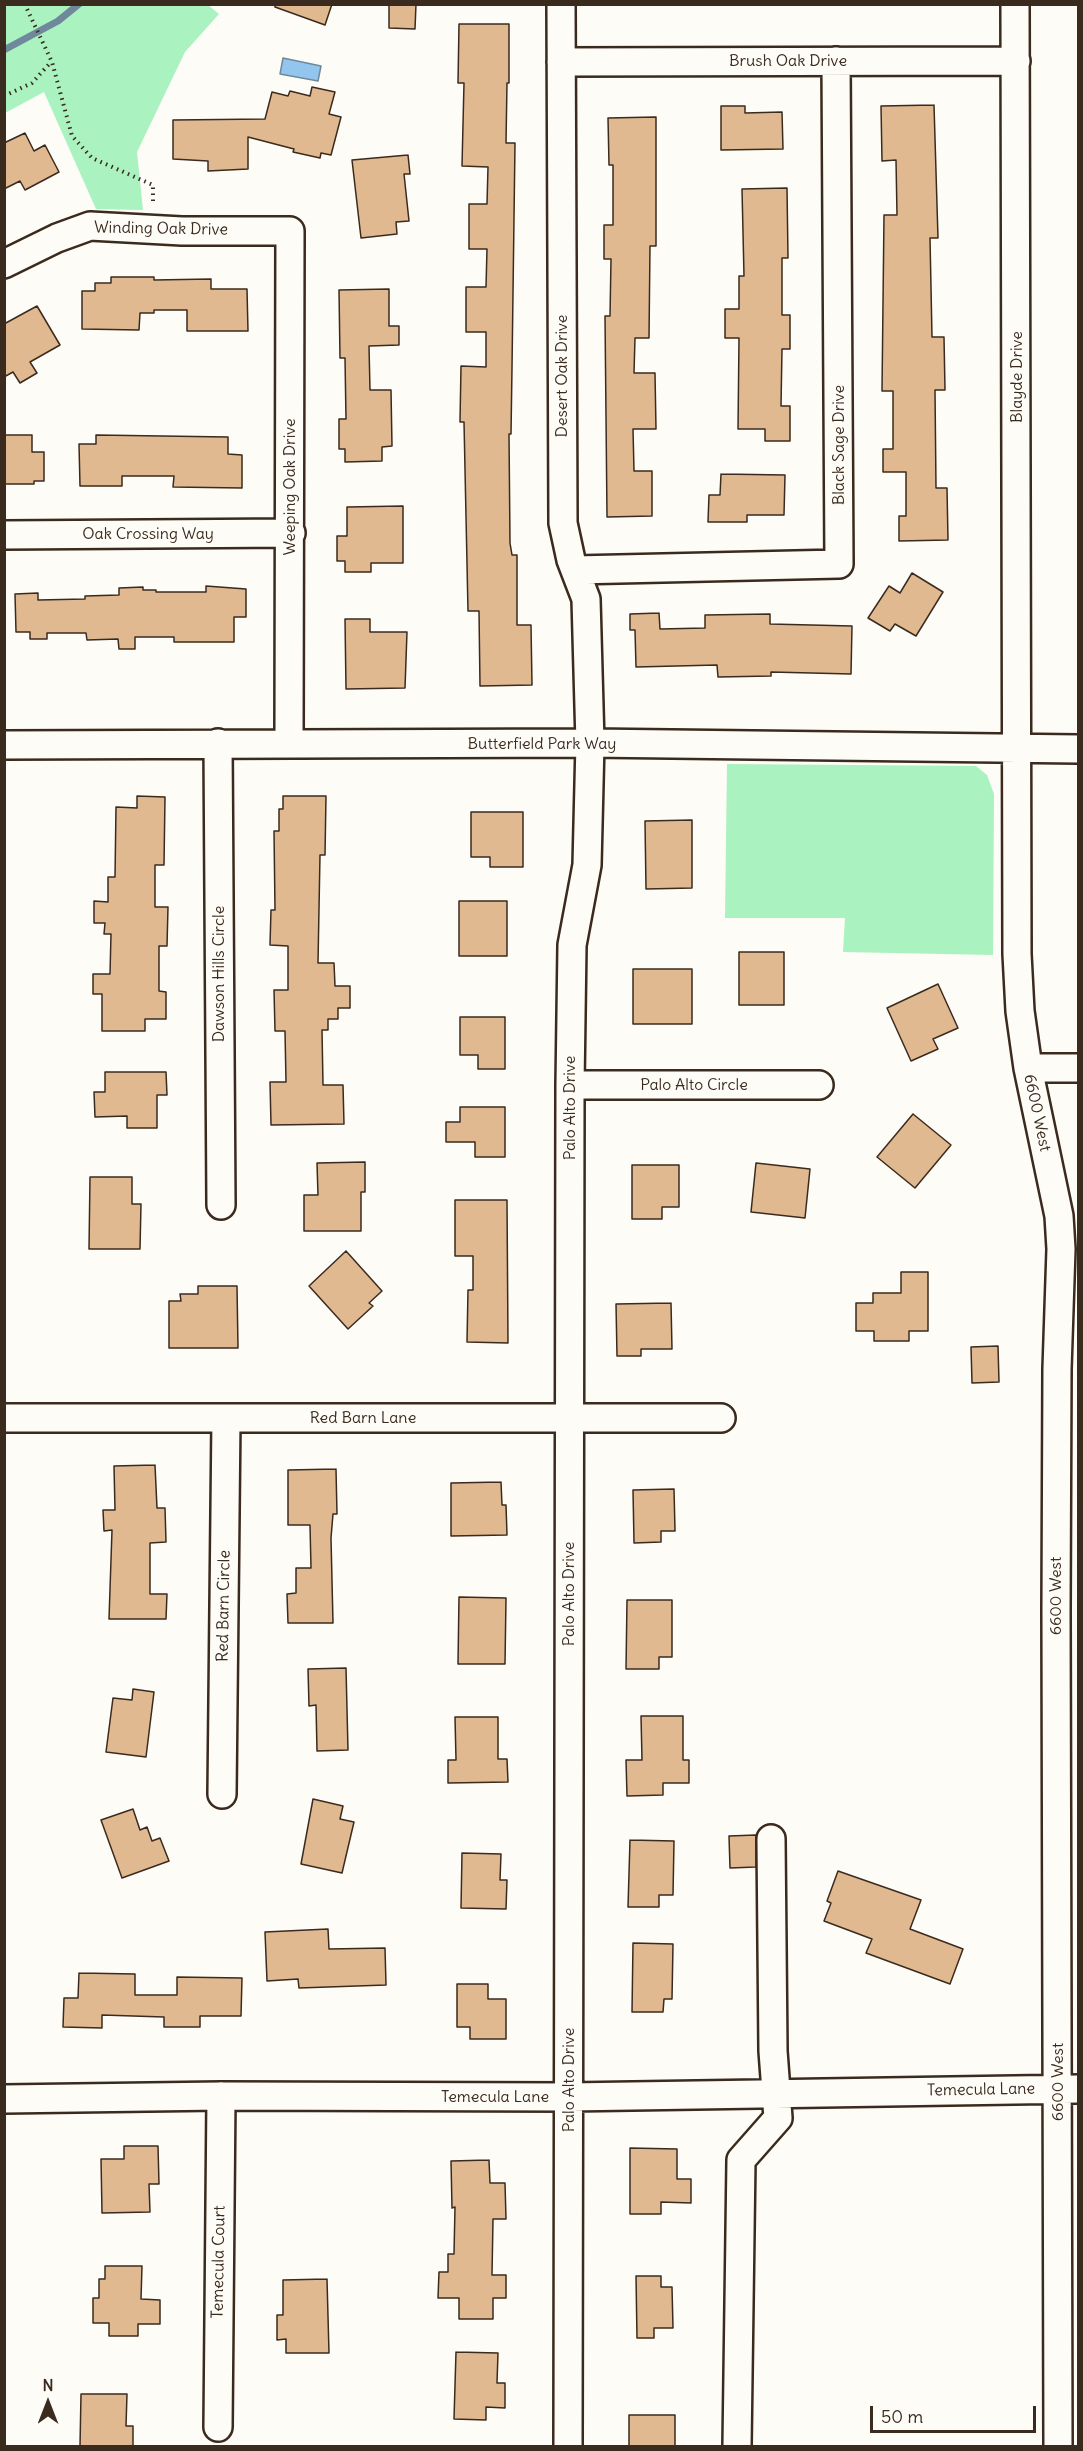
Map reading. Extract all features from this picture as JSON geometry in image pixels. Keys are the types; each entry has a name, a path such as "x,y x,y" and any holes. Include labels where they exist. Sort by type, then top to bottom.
{"street":[{"name":"Desert Oak Drive","path":"561,4 563,523 575,570 586,599 590,743"},
{"name":"Blayde Drive","path":"1015,4 1018,750"},
{"name":"Black Sage Drive","path":"575,570 840,564 836,61"},
{"name":"Brush Oak Drive","path":"561,62 1016,61"},
{"name":"Winding Oak Drive","path":"4,264 57,238 90,226 182,231 290,231"},
{"name":"Weeping Oak Drive","path":"289,743 290,231"},
{"name":"Oak Crossing Way","path":"4,535 291,533"},
{"name":"Dawson Hills Circle","path":"218,743 221,1205"},
{"name":"Butterfield Park Way","path":"4,745 590,743 1078,749"},
{"name":"Palo Alto Drive","path":"568,2446 570,1085 572,945 587,865 590,743"},
{"name":"6600 West","path":"1018,750 1016,788 1017,954 1020,1011 1028,1068 1059,1216 1068,1369 1068,2089 1058,2446"},
{"path":"1028,1068 1078,1068"},
{"name":"Palo Alto Circle","path":"570,1085 819,1085"},
{"name":"Red Barn Lane","path":"4,1418 721,1418"},
{"name":"Red Barn Circle","path":"222,1794 226,1418"},
{"path":"737,2446 741,2160 778,2118 772,2051 771,1839"},
{"name":"Temecula Lane","path":"4,2099 221,2096 569,2097 1068,2089"},
{"name":"Temecula Court","path":"218,2427 221,2096"}],"path":[{"path":"30,4 27,9 52,62 72,136 92,158 153,185 153,203"},
{"path":"4,96 32,82 52,62"}],"green space":[{"path":"5,5 208,5 219,14 185,52 137,152 143,210 96,209 44,92 5,113"},
{"path":"727,764 976,766 987,775 994,794 993,955 843,952 845,918 725,918"}],"water":[{"path":"283,58 321,66 318,81 280,74"}],"building":[{"path":"275,4 332,4 325,25 275,7"},
{"path":"389,4 416,4 415,29 389,28"},
{"path":"459,24 509,24 506,143 515,143 511,434 509,434 510,543 512,555 517,555 517,625 531,625 532,685 480,686 479,611 468,611 464,422 460,422 461,366 486,367 486,332 466,332 466,287 486,287 487,249 469,249 469,204 487,204 488,167 462,166 464,83 458,83"},
{"path":"312,87 335,92 329,114 341,117 331,155 321,153 320,158 293,152 294,149 248,137 248,169 208,171 208,161 173,159 173,120 265,119 272,92 288,96 290,91 310,96"},
{"path":"934,105 938,238 930,238 932,337 944,337 945,390 935,390 936,488 947,488 948,540 899,541 899,516 906,516 906,472 883,472 883,449 893,449 893,391 882,391 884,215 897,215 896,160 882,161 881,106"},
{"path":"721,106 745,106 745,113 782,112 783,149 721,150"},
{"path":"656,117 656,246 650,246 649,338 635,338 634,373 655,373 656,429 633,429 634,471 652,471 652,516 607,517 605,316 610,316 611,259 604,259 604,225 613,225 613,165 609,165 608,118"},
{"path":"25,133 34,151 45,145 59,172 25,190 20,181 4,189 4,143"},
{"path":"408,155 410,174 404,174 409,221 396,222 397,234 361,238 352,160"},
{"path":"787,188 788,258 782,258 782,315 790,315 790,349 782,349 781,406 790,406 790,441 765,441 765,429 738,429 739,338 725,338 725,309 739,309 739,276 744,276 742,189"},
{"path":"111,277 154,277 154,280 211,279 211,289 247,289 248,331 187,331 187,310 154,310 154,313 140,313 139,330 82,329 82,291 95,291 95,283 111,283"},
{"path":"389,289 389,326 399,326 399,345 369,346 370,390 391,390 392,446 382,447 382,461 345,462 345,449 339,449 339,419 346,419 345,358 340,358 339,290"},
{"path":"37,306 60,345 30,362 37,373 20,383 13,372 4,377 4,324"},
{"path":"4,435 32,435 32,452 44,452 44,481 34,481 34,484 4,484"},
{"path":"96,435 228,437 228,454 242,455 242,488 173,487 174,476 122,476 122,486 80,486 79,444 96,444"},
{"path":"721,474 785,475 784,515 747,515 747,522 708,522 709,495 720,495"},
{"path":"403,506 403,563 371,563 371,572 345,572 345,561 337,561 337,536 347,536 347,507"},
{"path":"912,573 943,592 916,636 895,624 890,631 868,618 889,586 900,593"},
{"path":"206,586 246,589 246,617 234,617 234,642 174,642 174,637 135,637 135,649 119,649 118,639 87,640 86,633 47,633 47,639 30,639 30,632 16,632 15,594 38,593 38,600 85,599 85,596 119,595 119,588 143,587 143,590 156,590 156,592 206,592"},
{"path":"659,613 660,629 705,628 705,615 770,614 770,624 852,626 851,674 771,672 771,676 718,677 717,665 636,667 635,630 630,630 630,614"},
{"path":"345,619 370,619 370,632 407,632 405,688 346,689"},
{"path":"137,796 165,797 164,865 155,865 155,907 168,907 167,946 159,946 159,991 166,992 166,1019 145,1019 145,1031 102,1031 102,994 93,994 93,974 110,974 111,934 104,934 105,923 94,923 94,901 108,902 108,877 115,877 116,807 137,808"},
{"path":"283,796 326,796 325,855 320,855 318,963 334,963 335,986 350,986 350,1008 338,1008 338,1019 328,1019 328,1030 322,1030 323,1085 343,1085 344,1124 271,1125 270,1082 286,1082 285,1031 275,1031 274,990 288,990 288,946 270,945 271,910 275,910 274,831 279,831 279,809 283,809"},
{"path":"471,812 523,812 523,867 490,867 490,857 471,857"},
{"path":"692,820 692,888 646,889 645,821"},
{"path":"459,901 507,901 507,956 459,956"},
{"path":"739,952 784,952 784,1005 739,1005"},
{"path":"633,969 692,969 692,1024 633,1024"},
{"path":"938,984 958,1028 933,1039 938,1049 911,1061 887,1008"},
{"path":"460,1017 505,1017 505,1069 478,1069 478,1055 460,1055"},
{"path":"105,1072 166,1072 167,1095 157,1095 157,1128 127,1128 127,1116 95,1117 94,1092 105,1092"},
{"path":"460,1107 505,1107 505,1157 475,1157 475,1142 446,1142 446,1122 460,1122"},
{"path":"913,1114 951,1145 915,1188 877,1157"},
{"path":"365,1162 365,1192 361,1192 361,1231 304,1231 304,1195 318,1195 317,1163"},
{"path":"756,1163 810,1169 805,1218 751,1212"},
{"path":"632,1165 679,1165 679,1207 662,1207 662,1219 632,1219"},
{"path":"90,1177 132,1177 132,1204 141,1204 140,1249 89,1249"},
{"path":"455,1200 507,1200 508,1343 467,1342 468,1290 473,1290 473,1256 455,1256"},
{"path":"346,1251 382,1291 369,1303 373,1306 348,1329 309,1286"},
{"path":"901,1272 928,1272 928,1331 909,1331 909,1341 874,1341 874,1331 856,1331 856,1303 873,1303 873,1293 901,1293"},
{"path":"198,1286 237,1286 238,1348 169,1348 169,1301 181,1301 180,1294 198,1294"},
{"path":"671,1303 672,1349 641,1349 641,1356 617,1356 616,1304"},
{"path":"998,1346 999,1382 972,1383 971,1347"},
{"path":"155,1465 157,1508 165,1508 166,1542 150,1543 150,1594 167,1594 166,1619 109,1619 112,1530 104,1531 103,1510 115,1510 114,1466"},
{"path":"336,1469 337,1514 333,1514 331,1538 333,1623 288,1623 287,1594 296,1593 296,1568 311,1568 310,1525 288,1525 288,1470"},
{"path":"501,1482 502,1505 506,1505 507,1535 451,1536 451,1483"},
{"path":"674,1489 675,1531 661,1531 661,1542 634,1543 633,1490"},
{"path":"459,1597 506,1598 505,1664 458,1664"},
{"path":"627,1600 672,1600 672,1657 659,1657 659,1669 626,1669"},
{"path":"346,1668 348,1750 317,1751 316,1705 309,1706 308,1669"},
{"path":"133,1689 154,1692 146,1757 106,1752 113,1698 132,1700"},
{"path":"641,1716 683,1716 683,1760 689,1760 689,1783 663,1783 663,1795 627,1796 626,1760 642,1760"},
{"path":"455,1717 498,1717 498,1759 507,1759 508,1782 448,1783 448,1760 456,1760"},
{"path":"313,1799 343,1806 340,1819 354,1822 342,1873 301,1864"},
{"path":"133,1809 140,1830 147,1827 152,1841 160,1838 169,1861 122,1878 101,1820"},
{"path":"756,1835 756,1867 730,1868 729,1836"},
{"path":"630,1840 674,1841 673,1895 659,1895 659,1907 628,1907"},
{"path":"462,1853 501,1854 500,1880 507,1880 506,1909 461,1908"},
{"path":"838,1871 921,1900 910,1929 963,1949 950,1984 866,1953 872,1939 824,1921 831,1903 827,1901"},
{"path":"328,1929 329,1949 385,1948 386,1985 299,1988 298,1979 267,1981 265,1932"},
{"path":"633,1943 673,1944 672,1999 664,1999 663,2012 632,2012"},
{"path":"79,1973 135,1974 135,1995 177,1995 177,1977 242,1978 241,2016 200,2016 200,2027 164,2027 164,2017 102,2015 102,2028 63,2027 64,1998 78,1998"},
{"path":"457,1984 488,1984 488,1999 506,1999 506,2039 470,2039 470,2027 457,2027"},
{"path":"124,2146 158,2146 159,2184 149,2184 150,2212 102,2213 101,2159 124,2159"},
{"path":"630,2148 677,2149 677,2179 691,2179 691,2203 661,2202 661,2214 630,2214"},
{"path":"489,2160 490,2183 505,2183 506,2219 493,2219 492,2275 506,2275 506,2298 493,2298 493,2319 459,2319 459,2298 438,2298 439,2272 448,2272 448,2254 454,2254 455,2207 452,2208 451,2161"},
{"path":"105,2266 142,2266 141,2299 160,2300 160,2324 138,2324 138,2336 109,2336 109,2323 93,2323 93,2298 99,2298 99,2279 105,2279"},
{"path":"636,2276 661,2276 661,2287 672,2287 673,2328 654,2328 654,2338 637,2338"},
{"path":"327,2279 329,2353 286,2353 286,2339 277,2340 277,2315 283,2315 283,2280"},
{"path":"456,2352 498,2353 497,2383 505,2383 505,2408 486,2407 486,2420 454,2419"},
{"path":"81,2394 127,2394 126,2426 133,2426 133,2446 80,2446"},
{"path":"629,2415 675,2415 675,2446 629,2446"}],"waterway":[{"path":"4,50 58,21 79,4"}]}
